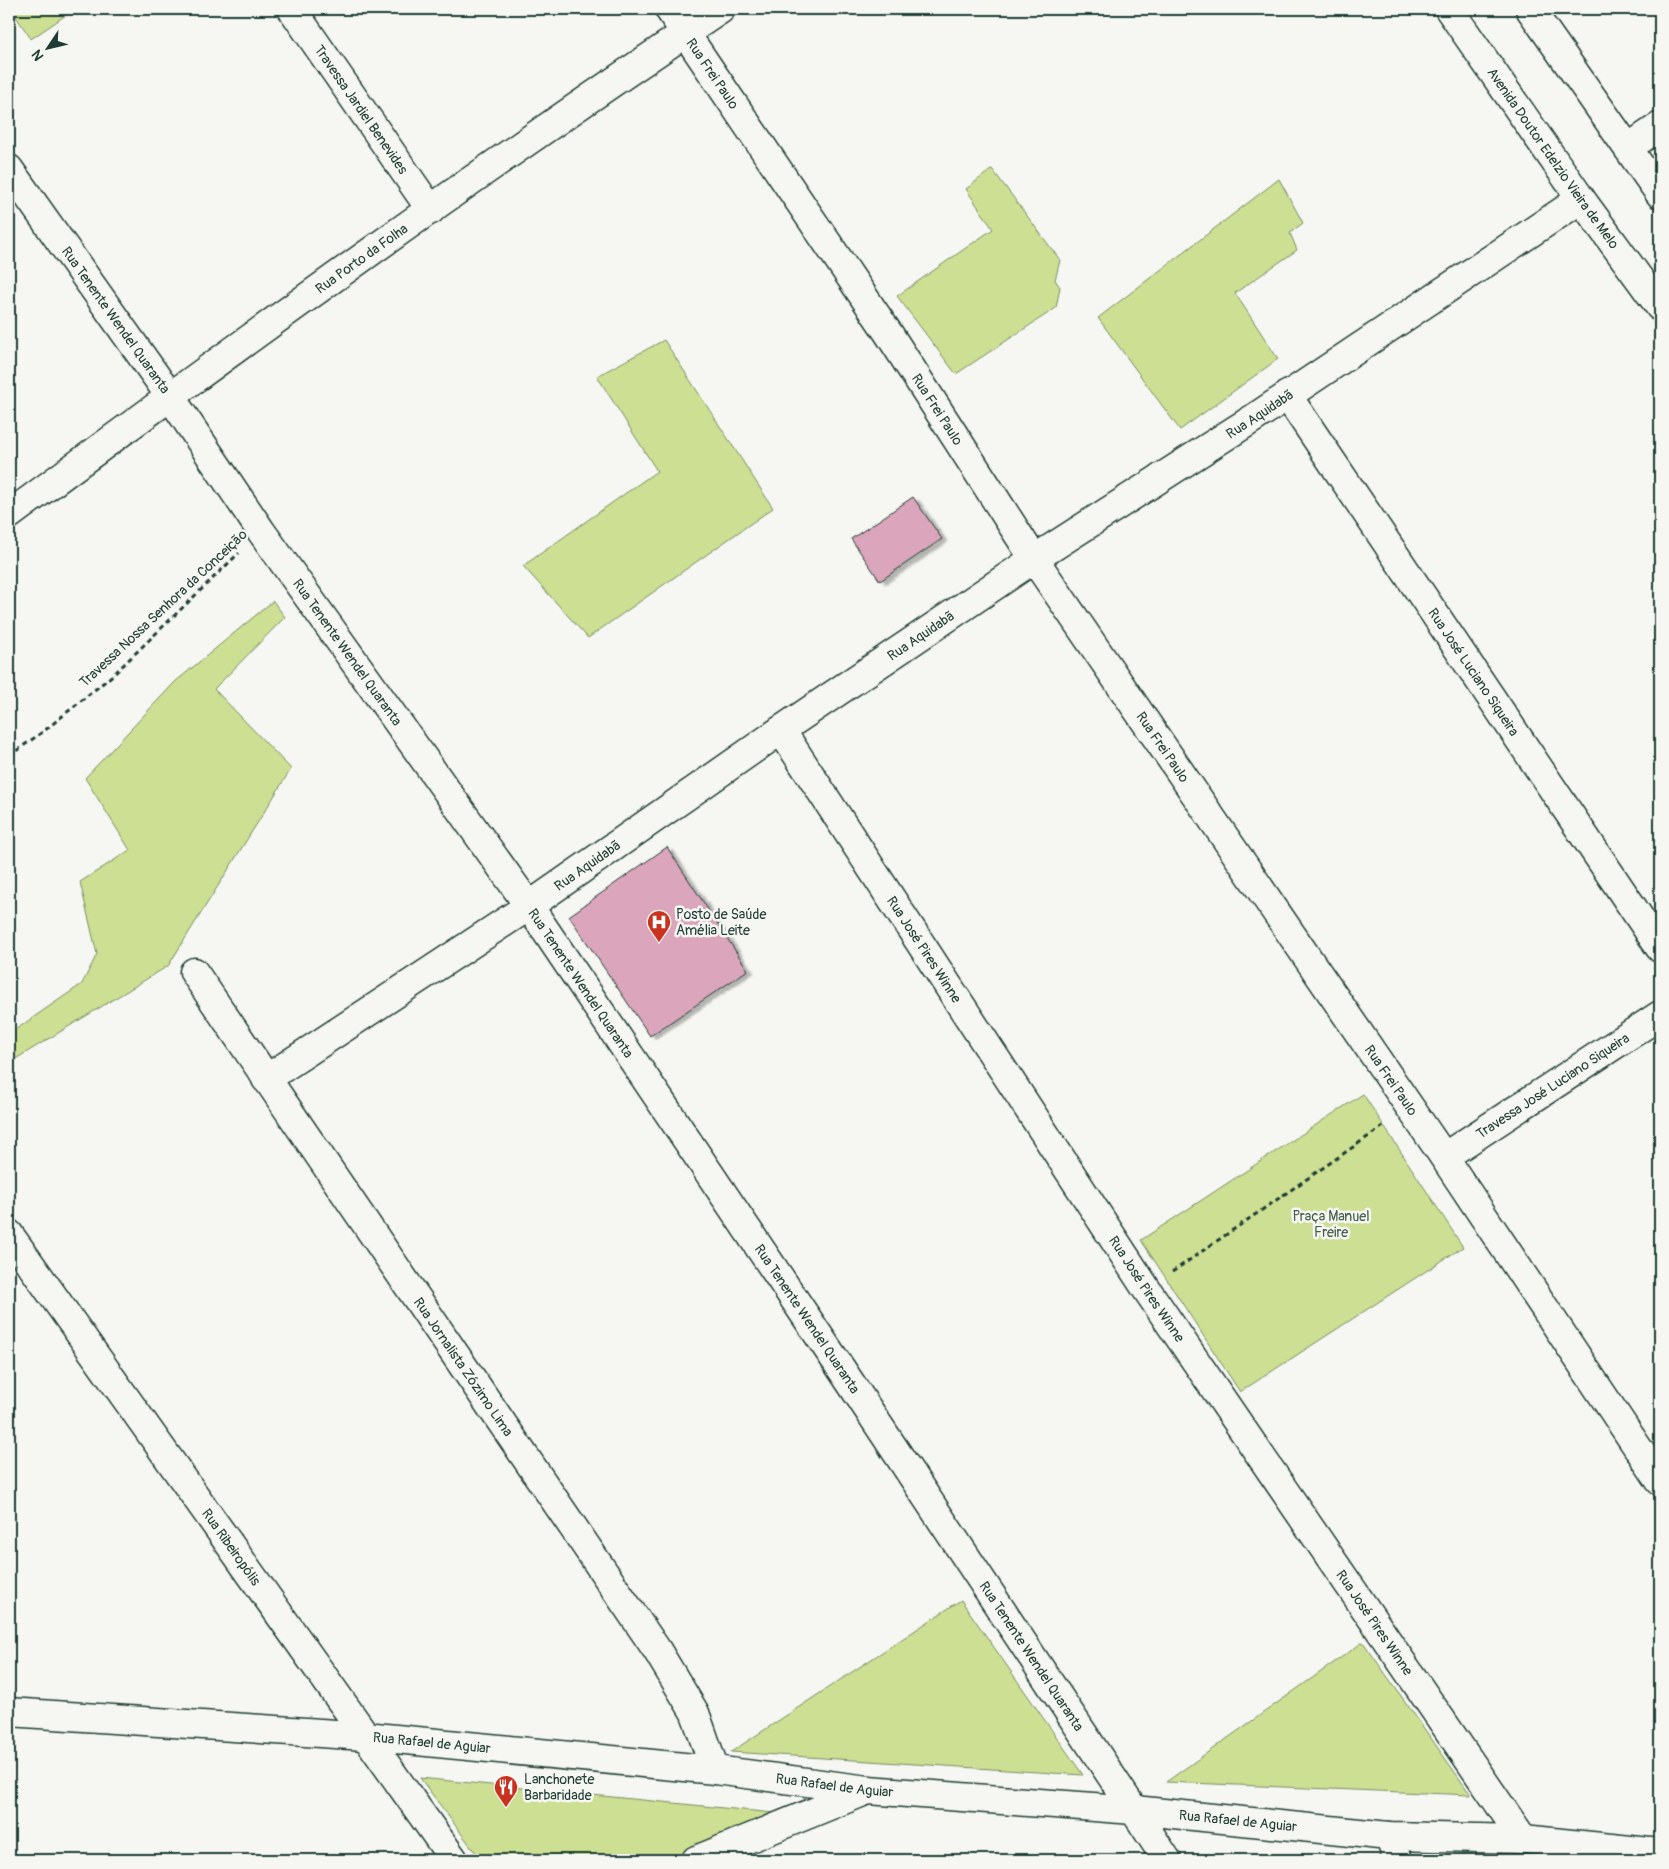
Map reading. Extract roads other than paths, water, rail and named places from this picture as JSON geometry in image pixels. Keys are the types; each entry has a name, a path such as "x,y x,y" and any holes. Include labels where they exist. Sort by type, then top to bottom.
{"street":[{"name":"Travessa Jardiel Benevides","path":"292,9 431,210"},
{"name":"Rua Frei Paulo","path":"670,9 889,334 1034,559 1444,1157 1660,1481"},
{"name":"Rua Porto da Folha","path":"9,514 170,396 431,210 721,9"},
{"name":"Avenida Doutor Edelzio Vieira de Melo","path":"1448,9 1660,307"},
{"path":"1530,9 1660,194"},
{"path":"1628,148 1660,126"},
{"name":"Rua Tenente Wendel Quaranta","path":"9,169 170,396 261,531 529,906 830,1353 1167,1860"},
{"name":"Rua Aquidabã","path":"266,1080 529,906 781,730 1034,559 1287,395 1582,199"},
{"name":"Rua José Luciano Siqueira","path":"1287,395 1660,948"},
{"name":"Rua José Pires Winne","path":"781,730 1147,1290 1523,1840"},
{"name":"Rua Jornalista Zózimo Lima","path":"194,972 657,1650 695,1714 715,1770"},
{"name":"Travessa José Luciano Siqueira","path":"1444,1157 1660,1015"},
{"name":"Rua Ribeiropólis","path":"9,1234 454,1860"},
{"name":"Rua Rafael de Aguiar","path":"9,1712 365,1736 715,1770 868,1790 1134,1810 1393,1848 1523,1840 1660,1853"},
{"path":"696,1860 868,1790"}],"place":[{"name":"Posto de Saúde Amélia Leite","path":"659,943"},
{"name":"Lanchonete Barbaridade","path":"506,1808"}],"park label":[{"name":"Praça Manuel Freire","path":"1331,1224"}]}
